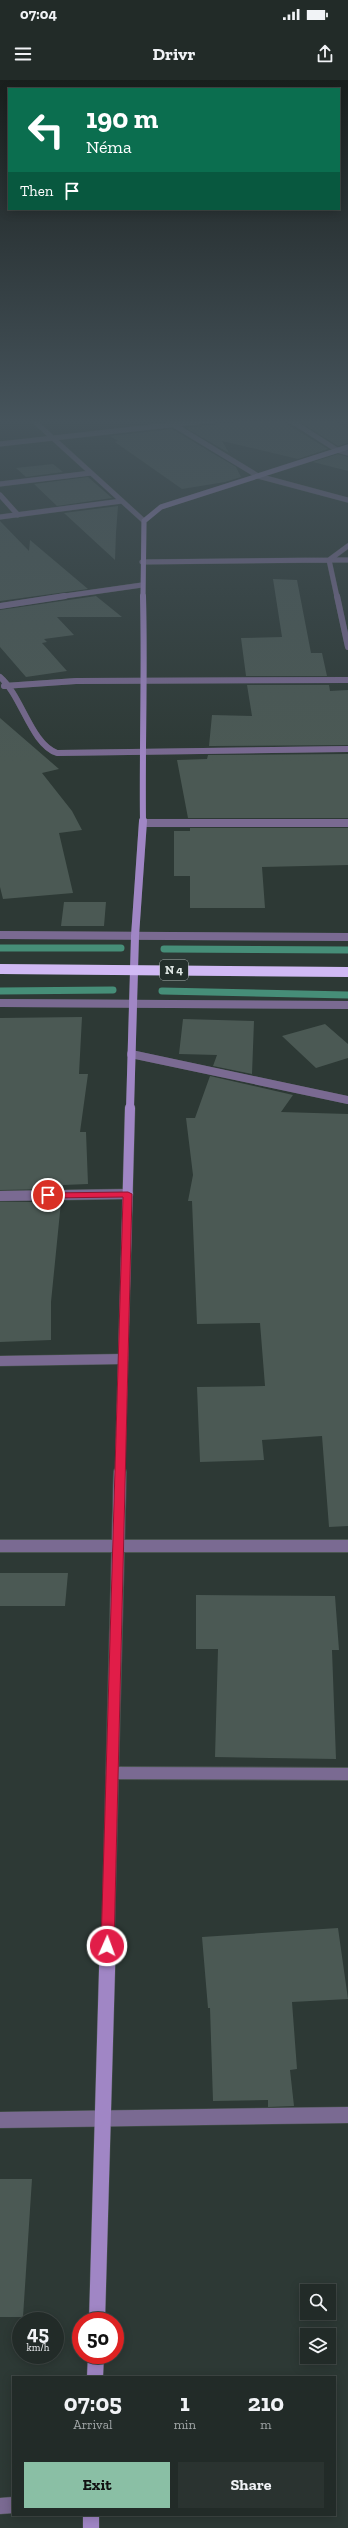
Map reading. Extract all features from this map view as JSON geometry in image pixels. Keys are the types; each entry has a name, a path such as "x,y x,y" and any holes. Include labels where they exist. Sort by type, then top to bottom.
{"highway":[{"name":"N 4","path":"0,970 134,969 348,972"}],"main road":[{"path":"97,2312 135,936 143,823 142,753 145,682 142,586 143,534"},
{"path":"95,2376 96,2364"},
{"path":"91,2516 91,2528"}],"street":[{"path":"328,560 348,546"},
{"path":"328,560 348,647"},
{"path":"142,562 348,560"},
{"path":"0,606 142,586"},
{"path":"0,677 9,685 48,750 67,753 142,753 348,749"},
{"path":"0,686 76,681 145,682 348,680"},
{"path":"143,823 348,823"},
{"path":"0,935 348,938"},
{"path":"0,1003 348,1005"},
{"path":"132,1054 348,1100"},
{"path":"0,1196 128,1194"},
{"path":"0,1361 123,1359"},
{"path":"0,1546 348,1546"},
{"path":"112,1773 348,1774"},
{"path":"0,2120 348,2115"},
{"path":"0,2506 12,2505"}],"building":[{"path":"0,534 13,534 29,551 30,540 88,589 0,601"},
{"path":"87,534 116,534 115,560"},
{"path":"273,579 297,580 311,653 322,653 327,676 246,676 241,638 282,637"},
{"path":"96,596 122,617 57,617 74,635 44,639 47,642 42,643 67,671 26,677 0,647 0,610"},
{"path":"247,685 329,685 330,691 348,690 348,745 209,746 212,715 252,716"},
{"path":"0,718 59,769 42,773 72,811 82,830 59,833 73,893 3,899 0,887"},
{"path":"348,754 348,818 188,818 177,760 207,759 208,755"},
{"path":"190,828 348,828 348,865 262,867 265,908 190,908 190,876 174,876 174,831 190,831"},
{"path":"64,902 106,902 104,926 61,926"},
{"path":"82,1017 79,1074 88,1074 80,1132 86,1132 88,1184 63,1185 62,1189 0,1190 0,1018"},
{"path":"183,1019 254,1021 252,1074 213,1066 217,1055 179,1054"},
{"path":"325,1024 348,1044 348,1058 316,1068 282,1036"},
{"path":"210,1076 293,1095 281,1112 348,1114 348,1526 329,1527 322,1436 262,1440 264,1460 200,1462 197,1387 265,1386 260,1323 197,1324 192,1201 188,1201 193,1175 186,1118 195,1118"},
{"path":"0,1202 61,1202 51,1302 51,1340 0,1342"},
{"path":"0,1573 68,1573 65,1606 0,1606"},
{"path":"196,1595 335,1596 339,1650 332,1650 336,1759 215,1757 218,1649 196,1649"},
{"path":"338,1928 348,1999 292,2002 297,2069 290,2070 294,2106 268,2107 268,2100 213,2101 210,2008 208,2008 202,1937"},
{"path":"0,2179 32,2179 23,2312 12,2312 12,2317 0,2317"}],"waterway":[{"path":"0,948 121,948"},
{"path":"164,949 348,950"},
{"path":"0,991 113,990"},
{"path":"162,991 348,995"}],"route":[{"path":"48,1195 128,1194 107,1946"}]}
